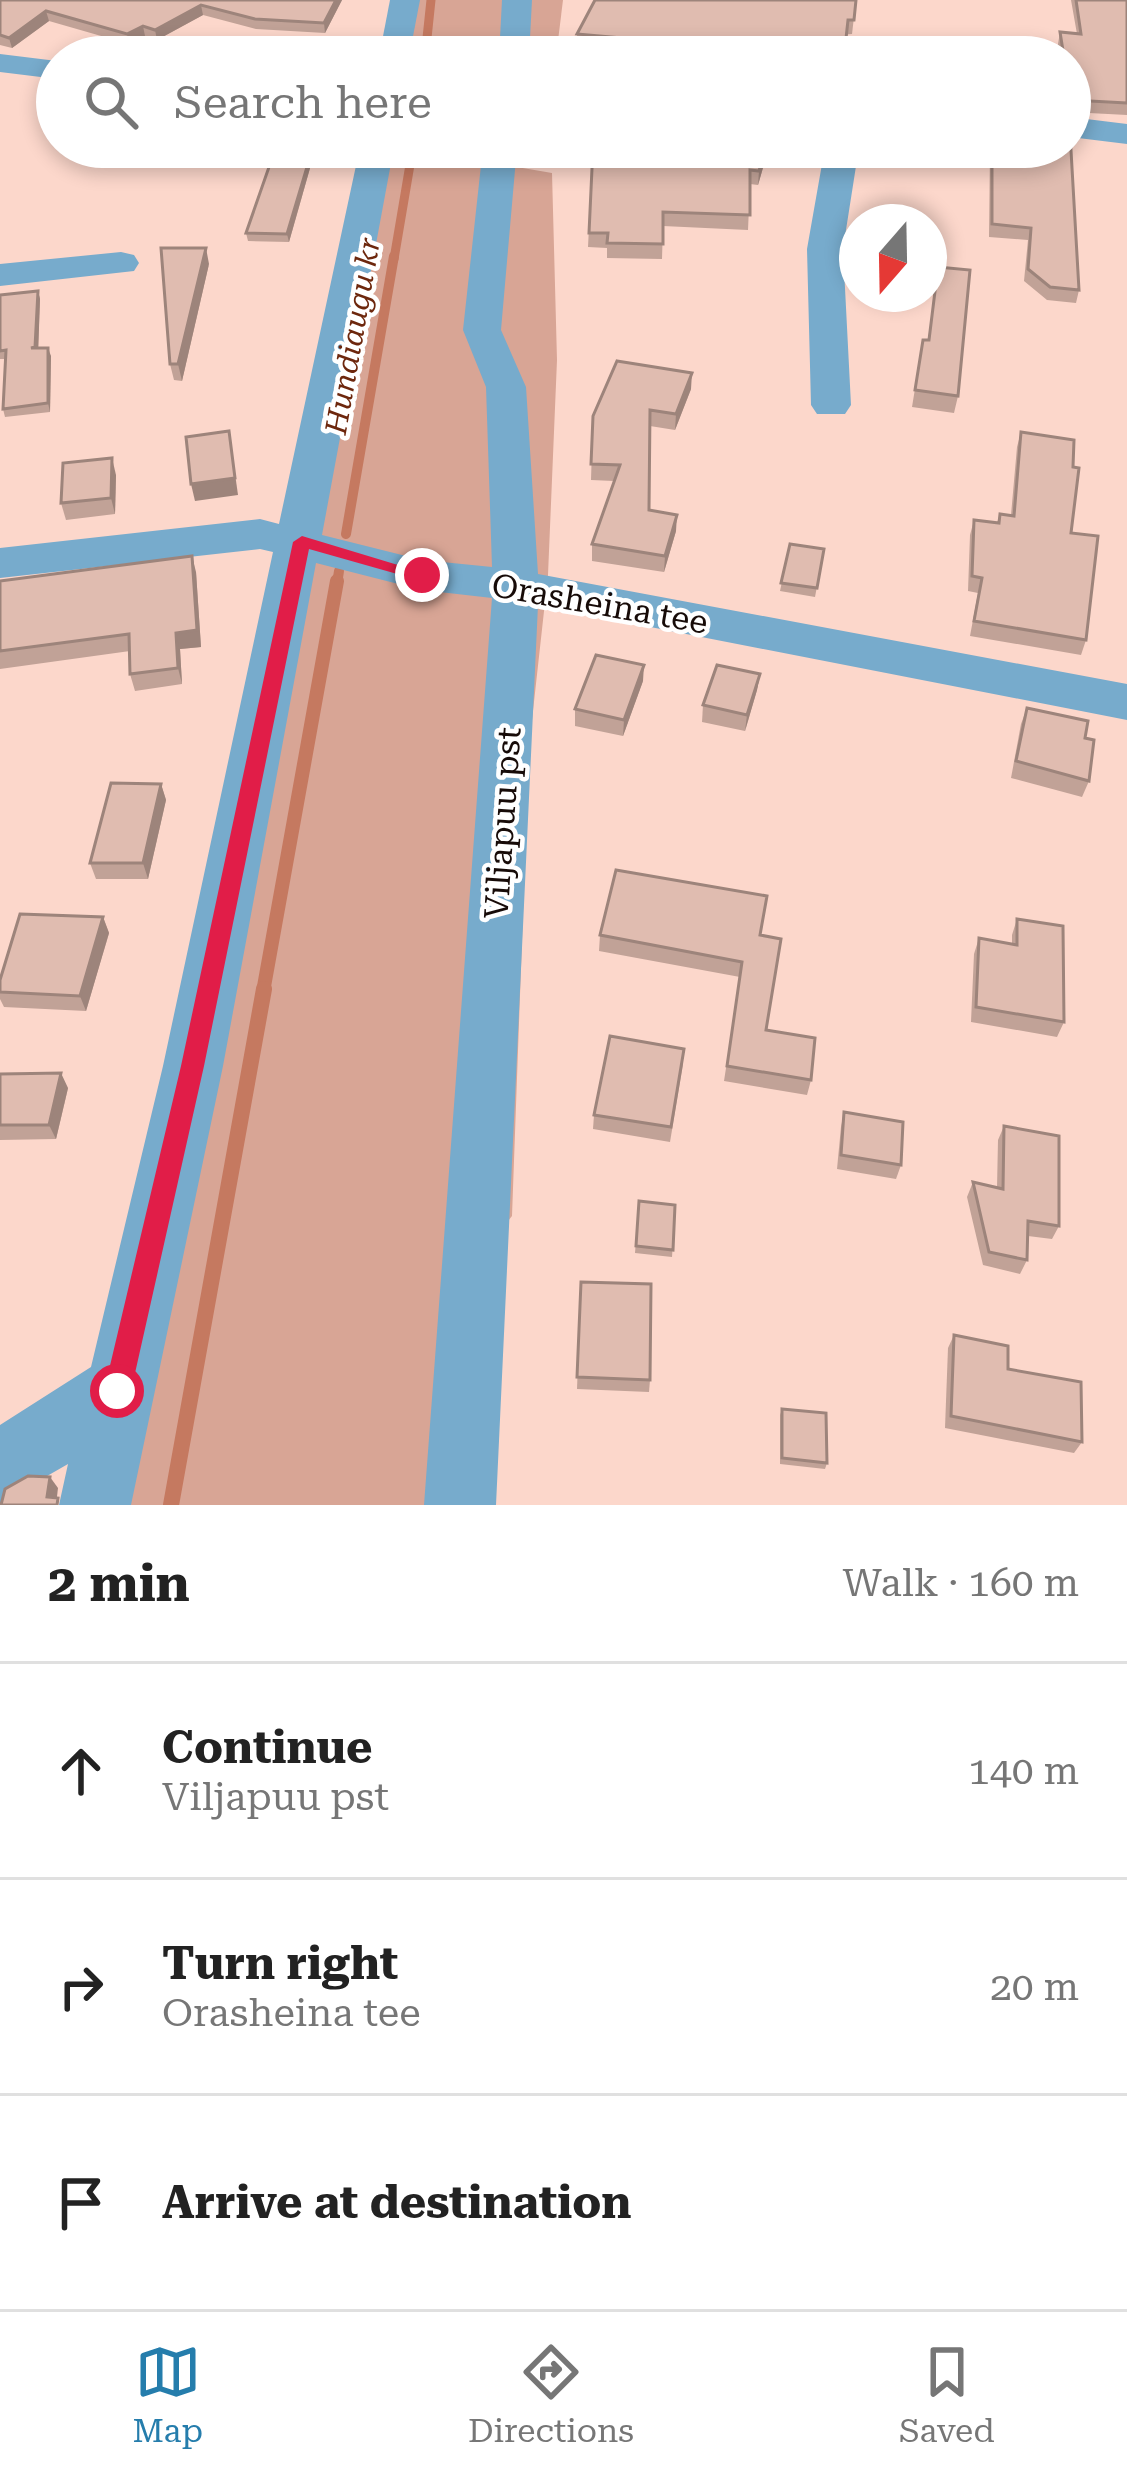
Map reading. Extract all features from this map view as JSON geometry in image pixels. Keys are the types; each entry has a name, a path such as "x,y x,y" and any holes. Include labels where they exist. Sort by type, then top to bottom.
{"street":[{"path":"398,36 405,0"},
{"path":"515,36 518,0"},
{"path":"0,63 36,67"},
{"path":"1091,130 1127,134"},
{"path":"95,1505 302,542 373,168"},
{"name":"Viljapuu pst","path":"460,1505 517,585 506,387 482,329 498,168"},
{"path":"831,405 825,248 838,168"},
{"path":"0,274 121,263"},
{"name":"Orasheina tee","path":"0,563 260,534 422,575 517,585 1127,702"},
{"path":"0,1466 117,1391"}],"shaded area":[{"path":"417,0 563,0 559,36 412,36"},
{"path":"388,168 523,168 552,173 557,360 548,575 529,747 512,1216 459,1282 443,1505 120,1505"}],"building":[{"path":"0,0 336,0 324,23 255,19 201,5 155,30 143,26 127,34 46,11 9,38 0,35"},
{"path":"595,0 856,0 846,36 577,34"},
{"path":"1076,0 1127,0 1127,103 1091,101 1091,36 1061,36 1060,32 1081,34"},
{"path":"269,168 307,168 287,234 246,233"},
{"path":"592,168 760,168 750,170 750,215 663,212 663,244 607,243 608,233 589,233"},
{"path":"992,168 1072,168 1079,290 1050,287 1028,269 1031,228 992,224"},
{"path":"161,248 206,248 178,364 170,364"},
{"path":"947,268 970,270 958,396 915,390 923,340 929,340 932,312 947,312"},
{"path":"38,291 35,347 31,348 48,348 48,403 3,409 6,350 0,351 0,295"},
{"path":"617,361 692,373 676,414 650,410 649,510 677,515 665,556 592,544 620,465 591,464 593,416"},
{"path":"229,431 235,478 191,484 186,437"},
{"path":"1021,432 1074,440 1073,467 1079,468 1071,533 1098,536 1086,640 974,621 982,578 972,576 974,520 999,523 1000,514 1014,516"},
{"path":"112,458 111,498 61,503 63,463"},
{"path":"790,544 824,549 817,588 781,583"},
{"path":"192,556 197,630 176,633 178,668 130,674 129,634 0,651 0,581"},
{"path":"596,655 644,665 624,720 575,709"},
{"path":"717,665 760,674 747,715 703,705"},
{"path":"1027,708 1088,721 1085,738 1094,740 1089,781 1016,761"},
{"path":"111,783 161,784 143,863 90,863"},
{"path":"616,870 767,896 760,935 781,939 766,1030 815,1038 811,1080 727,1066 742,962 600,935"},
{"path":"20,914 103,917 80,996 0,992"},
{"path":"1017,919 1063,926 1064,1022 976,1007 979,938 1017,945"},
{"path":"610,1036 684,1049 671,1127 594,1115"},
{"path":"61,1073 49,1125 0,1125 0,1074"},
{"path":"844,1112 903,1122 901,1165 841,1155"},
{"path":"1004,1126 1059,1136 1059,1226 1028,1221 1027,1260 989,1252 973,1182 1003,1189"},
{"path":"639,1201 675,1205 673,1250 636,1246"},
{"path":"581,1282 651,1284 650,1380 577,1377"},
{"path":"954,1335 1008,1346 1008,1369 1081,1382 1082,1442 951,1416"},
{"path":"782,1409 826,1413 827,1463 782,1458"},
{"path":"28,1476 50,1477 47,1497 58,1498 57,1505 1,1505 5,1489"}],"waterway":[{"name":"Hundiaugu kr","path":"427,36 431,0"},
{"name":"Hundiaugu kr","path":"394,259 409,168"},
{"name":"Hundiaugu kr","path":"346,534 394,256"},
{"name":"Hundiaugu kr","path":"337,584 339,571"},
{"name":"Hundiaugu kr","path":"263,992 337,581"},
{"name":"Hundiaugu kr","path":"171,1505 264,989"}],"route":[{"path":"117,1391 193,1066 302,542 422,575"}]}
